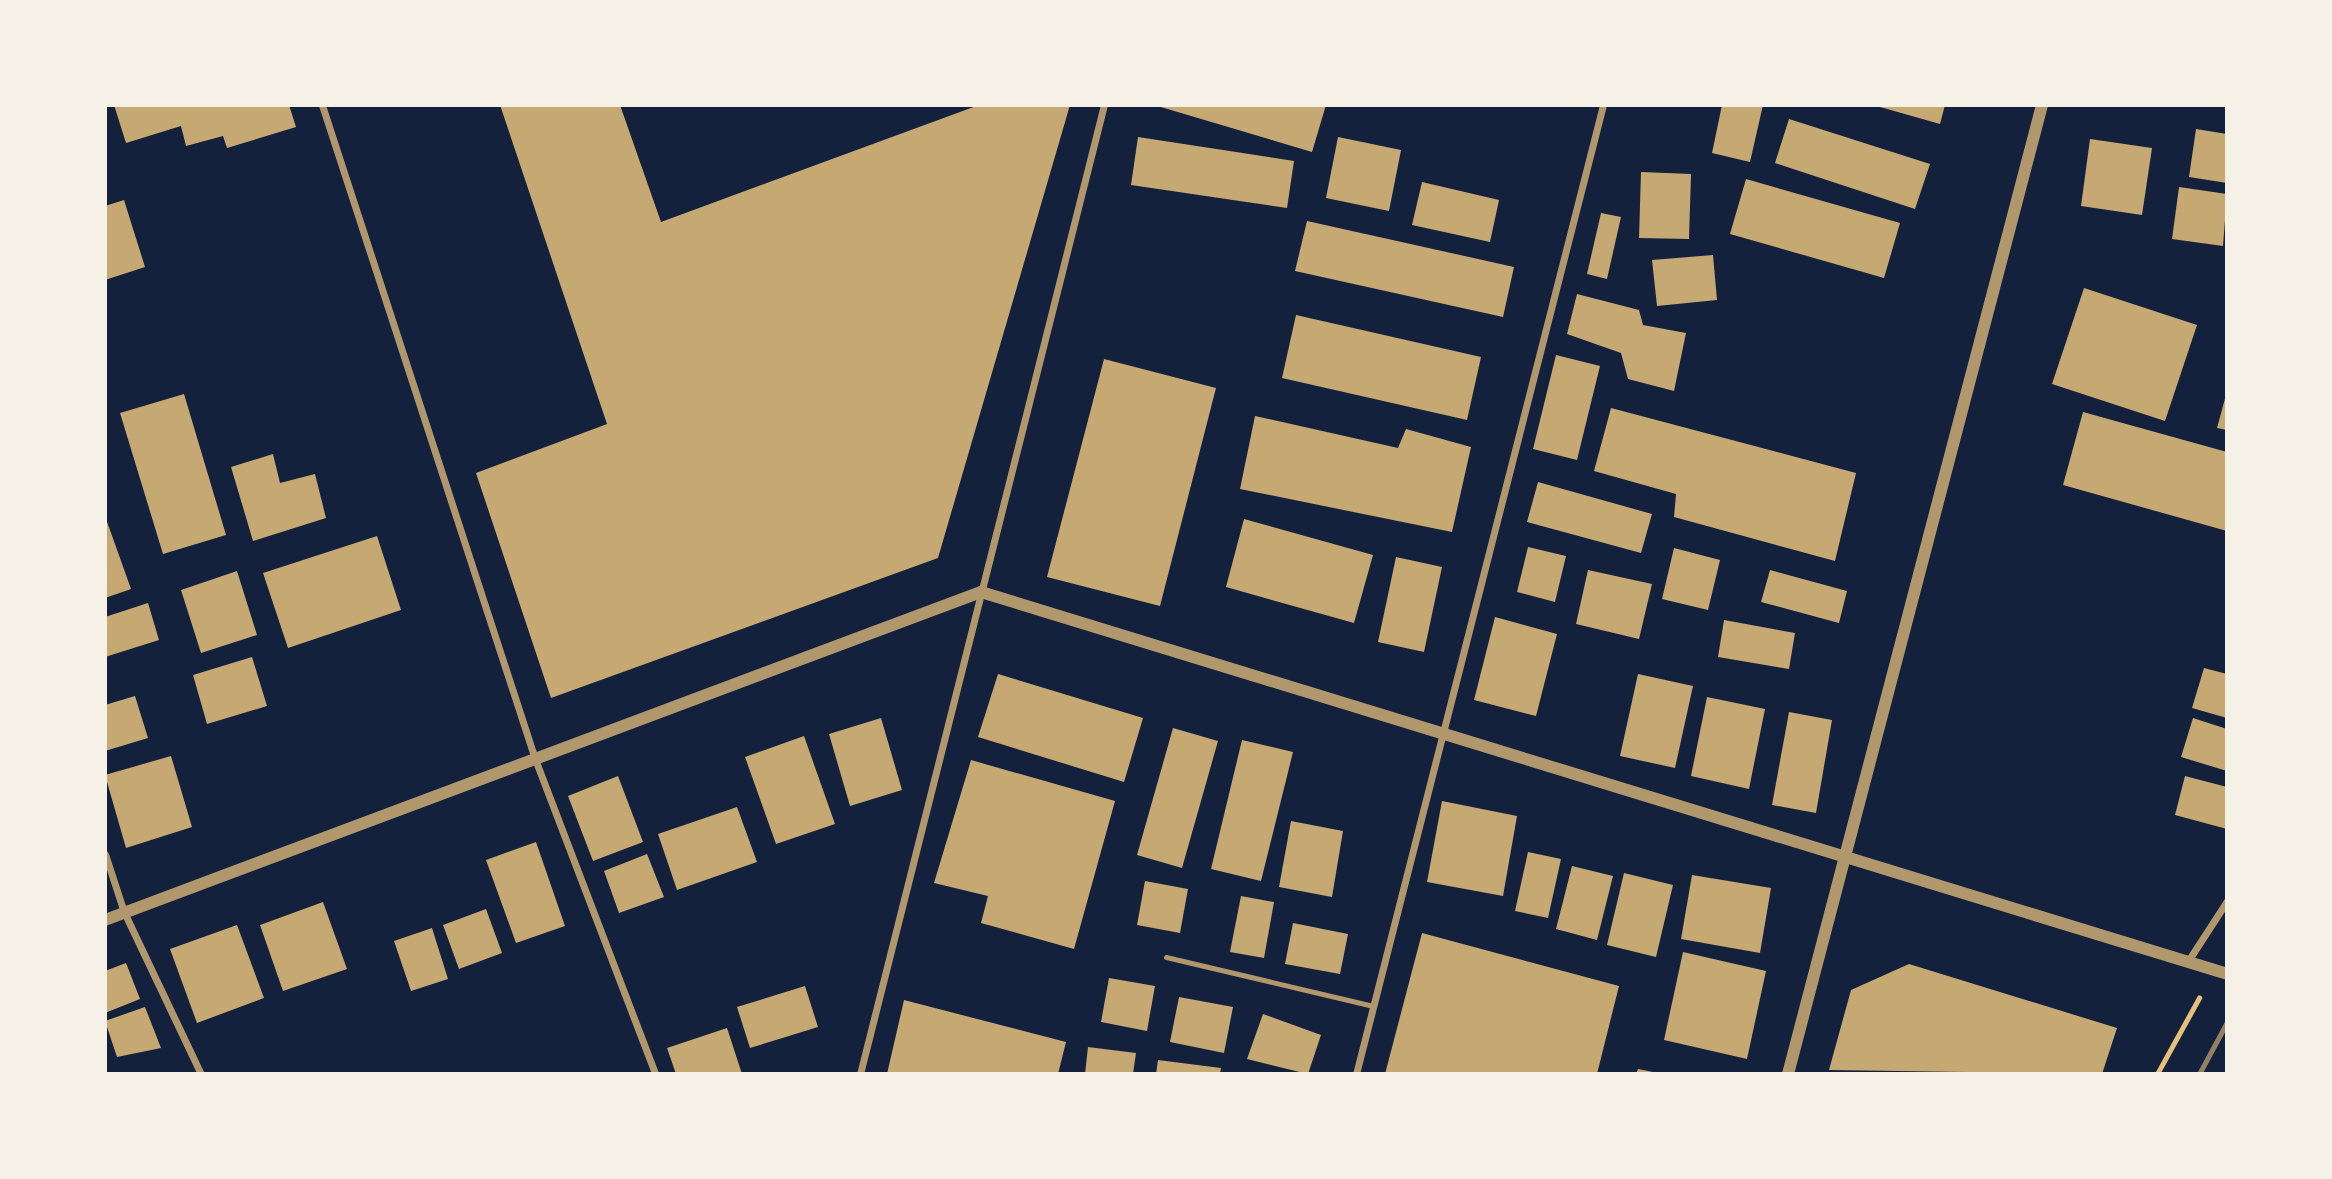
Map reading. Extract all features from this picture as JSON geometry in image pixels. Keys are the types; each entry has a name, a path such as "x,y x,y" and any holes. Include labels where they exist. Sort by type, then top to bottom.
{"street":[{"path":"322,105 535,759 655,1074"},
{"path":"860,1074 1104,105"},
{"path":"1356,1074 1604,105"},
{"path":"1788,1074 2042,105"},
{"path":"105,920 981,593 2221,972"},
{"path":"105,853 124,912 201,1074"},
{"path":"2188,961 2227,901"}],"lane":[{"path":"1166,957 1373,1006"}],"path":[{"path":"2157,1074 2221,972"}],"building":[{"path":"114,105 289,105 296,127 227,148 223,136 186,146 181,126 126,143"},
{"path":"500,105 620,105 661,222 979,105 1070,105 938,558 551,698 476,473 607,424"},
{"path":"1154,105 1326,105 1312,152"},
{"path":"1722,105 1763,105 1750,162 1712,153"},
{"path":"1873,105 1945,105 1940,124"},
{"path":"1789,119 1930,164 1915,209 1775,163"},
{"path":"2196,129 2227,134 2227,183 2189,177"},
{"path":"1138,137 1294,161 1287,208 1131,185"},
{"path":"1338,137 1401,150 1389,211 1326,198"},
{"path":"2090,139 2152,148 2142,215 2081,206"},
{"path":"1641,172 1691,174 1689,239 1639,238"},
{"path":"1746,179 1900,223 1884,278 1730,234"},
{"path":"1422,182 1499,200 1490,242 1412,225"},
{"path":"2179,187 2227,194 2223,246 2172,239"},
{"path":"124,200 145,267 105,280 105,206"},
{"path":"1601,213 1621,217 1607,279 1587,274"},
{"path":"1307,221 1514,267 1503,317 1295,271"},
{"path":"1713,255 1717,300 1657,306 1652,260"},
{"path":"2084,288 2197,325 2165,421 2052,384"},
{"path":"1577,294 1639,310 1643,325 1686,333 1674,391 1628,379 1621,353 1567,334"},
{"path":"1296,315 1481,357 1467,420 1282,378"},
{"path":"1556,355 1600,366 1577,460 1533,449"},
{"path":"1104,359 1216,388 1160,606 1047,577"},
{"path":"184,394 226,535 163,554 120,413"},
{"path":"2227,395 2227,430 2217,428"},
{"path":"1611,408 1856,473 1835,561 1674,517 1676,494 1594,471"},
{"path":"2083,412 2227,452 2227,531 2063,485"},
{"path":"1255,416 1398,448 1406,429 1471,447 1452,532 1240,489"},
{"path":"273,454 280,483 315,474 326,518 253,541 231,467"},
{"path":"1538,482 1652,514 1641,553 1527,522"},
{"path":"105,516 131,589 105,598"},
{"path":"1244,519 1373,555 1354,623 1226,587"},
{"path":"377,536 401,610 288,648 263,573"},
{"path":"1528,547 1566,556 1555,602 1517,592"},
{"path":"1674,548 1720,560 1708,610 1662,599"},
{"path":"1396,557 1442,567 1424,652 1378,642"},
{"path":"1588,570 1652,584 1639,639 1576,624"},
{"path":"1770,570 1847,591 1839,623 1761,602"},
{"path":"237,571 257,635 201,653 181,590"},
{"path":"148,603 159,640 105,657 105,617"},
{"path":"1495,617 1557,634 1536,716 1474,700"},
{"path":"1724,620 1795,633 1789,669 1718,657"},
{"path":"252,657 267,706 207,724 193,675"},
{"path":"2204,668 2227,674 2227,718 2192,708"},
{"path":"998,674 1143,718 1124,782 978,737"},
{"path":"1638,674 1693,686 1675,768 1620,756"},
{"path":"135,696 148,738 105,751 105,705"},
{"path":"1707,697 1765,709 1749,789 1691,776"},
{"path":"1789,712 1832,720 1816,813 1772,805"},
{"path":"881,718 902,790 850,806 829,734"},
{"path":"2193,718 2227,729 2227,771 2181,757"},
{"path":"1173,728 1218,741 1182,868 1137,855"},
{"path":"804,736 835,824 776,844 745,757"},
{"path":"1242,740 1293,752 1261,881 1211,869"},
{"path":"171,756 192,827 126,848 105,775"},
{"path":"971,760 1115,801 1074,949 981,923 988,896 934,883"},
{"path":"618,776 643,842 593,861 568,796"},
{"path":"2185,776 2227,787 2227,829 2175,815"},
{"path":"1442,801 1517,816 1503,896 1427,882"},
{"path":"737,807 757,862 677,890 658,834"},
{"path":"1291,821 1343,831 1332,897 1279,887"},
{"path":"536,842 565,926 516,943 486,860"},
{"path":"1528,852 1561,859 1548,918 1515,911"},
{"path":"647,854 664,897 619,913 604,871"},
{"path":"1572,866 1613,876 1597,940 1556,929"},
{"path":"1624,873 1673,885 1656,957 1607,945"},
{"path":"1692,875 1771,888 1760,953 1681,939"},
{"path":"1145,881 1188,889 1180,933 1137,925"},
{"path":"1241,896 1274,902 1264,958 1230,952"},
{"path":"323,902 347,969 283,991 260,925"},
{"path":"486,909 502,953 459,969 443,925"},
{"path":"1293,923 1348,934 1340,974 1285,964"},
{"path":"237,925 264,998 197,1023 170,949"},
{"path":"432,928 448,979 411,991 394,941"},
{"path":"1422,933 1619,986 1597,1074 1385,1074"},
{"path":"1683,952 1766,971 1747,1059 1664,1040"},
{"path":"126,963 140,999 105,1013 105,971"},
{"path":"1909,964 2117,1028 2102,1074 1829,1070 1851,990"},
{"path":"1109,978 1155,986 1147,1031 1101,1022"},
{"path":"805,986 818,1027 750,1048 737,1007"},
{"path":"1179,997 1233,1007 1224,1053 1170,1042"},
{"path":"904,1000 1066,1042 1058,1074 887,1074"},
{"path":"145,1007 161,1048 117,1057 105,1021"},
{"path":"1263,1014 1321,1035 1308,1074 1247,1059"},
{"path":"727,1028 742,1074 676,1074 667,1048"},
{"path":"1088,1047 1136,1053 1133,1074 1085,1074"},
{"path":"1158,1060 1221,1068 1220,1074 1156,1074"},
{"path":"1638,1069 1658,1073 1658,1074 1636,1074"}],"railway":[{"path":"2199,1074 2227,1022"}]}
